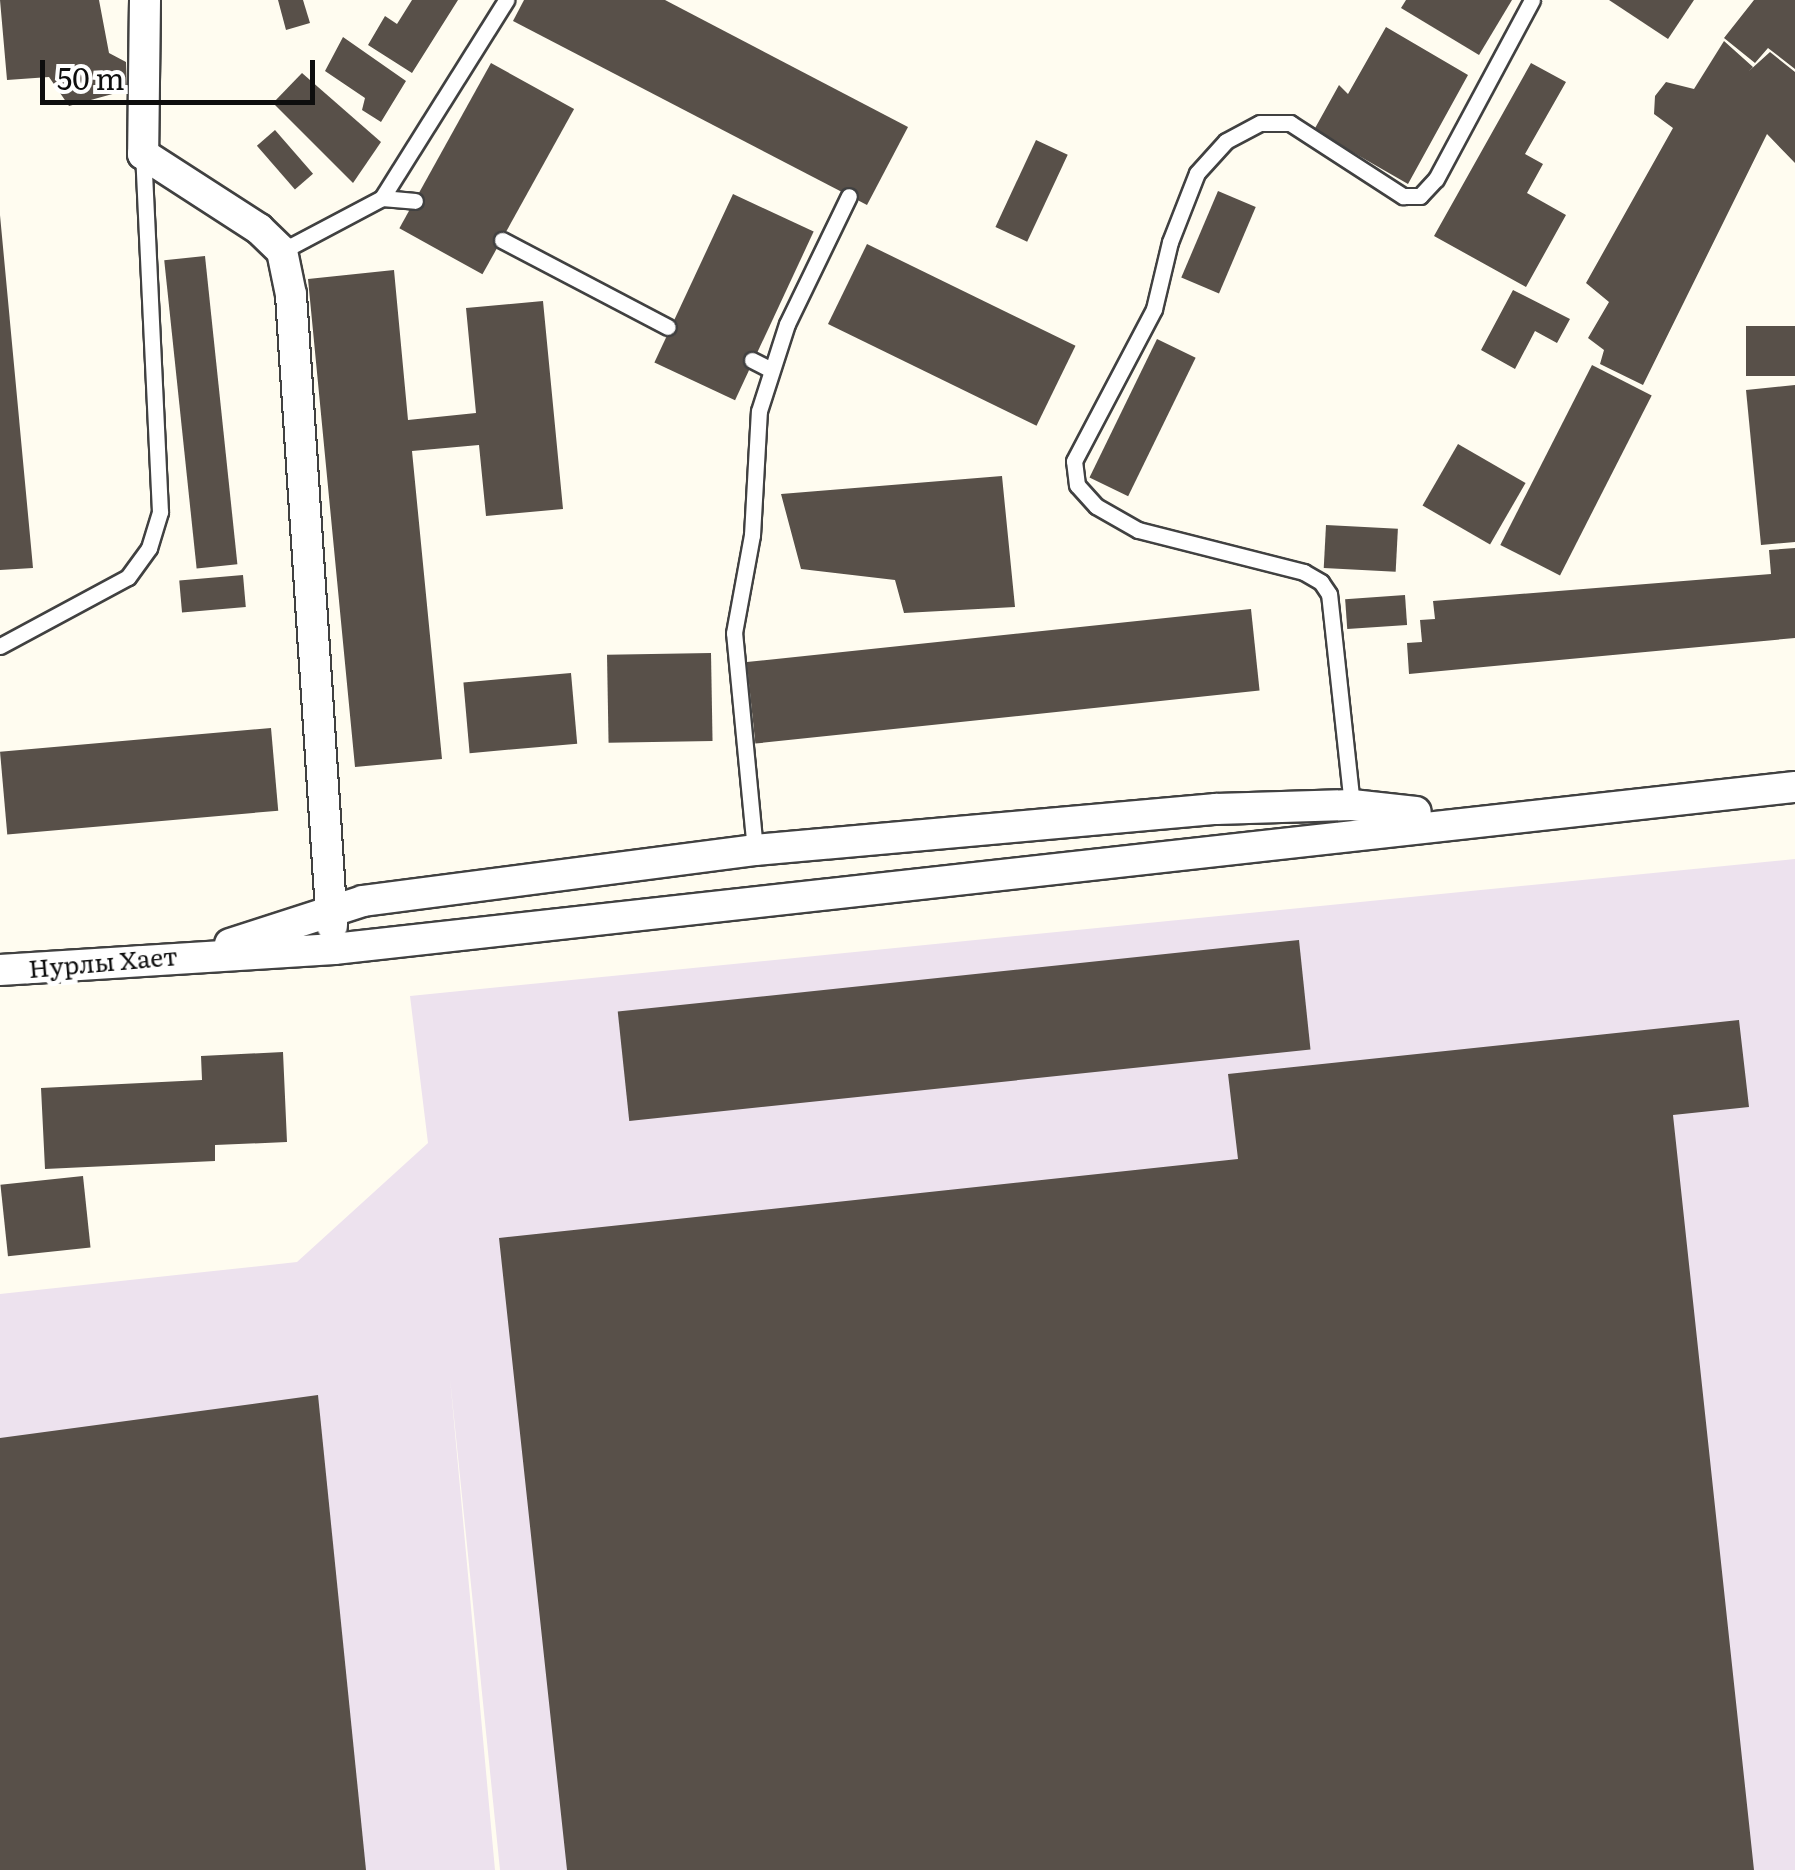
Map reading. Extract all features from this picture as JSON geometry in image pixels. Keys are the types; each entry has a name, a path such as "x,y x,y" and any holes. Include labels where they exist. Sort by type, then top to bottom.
{"street":[{"path":"145,0 143,154 259,229 282,251 291,296 334,949"},
{"path":"206,953 334,949 1474,818 1795,787"},
{"path":"206,953 330,910 755,850 1216,809 1352,805 1474,818"},
{"name":"Нурлы Хает","path":"0,970 206,953"}],"lane":[{"path":"282,251 382,198 506,0"},
{"path":"1352,805 1330,594 1321,582 1304,572 1138,530 1086,496 1076,485 1074,461 1154,309 1170,242 1197,173 1226,140 1260,124 1290,124 1403,196 1420,196 1436,179 1532,0"},
{"path":"0,646 128,578 149,548 160,512 143,154"},
{"path":"755,850 734,632 752,535 759,411 770,370 849,196"},
{"path":"382,198 415,200"},
{"path":"502,240 668,326"},
{"path":"752,360 770,370"}],"shaded area":[{"path":"1795,859 1795,1870 500,1870 450,1378 495,1870 0,1870 0,1294 297,1262 428,1143 410,996"}],"building":[{"path":"0,0 99,0 109,53 126,62 127,90 69,106 49,77 7,80"},
{"path":"278,0 303,0 310,23 286,30"},
{"path":"412,0 458,0 412,73 368,45 385,16 397,24"},
{"path":"524,0 665,0 908,127 867,205 513,21"},
{"path":"1406,0 1512,0 1479,55 1401,8"},
{"path":"1609,0 1694,0 1668,39"},
{"path":"1754,0 1795,0 1795,69 1768,48 1755,63 1724,38"},
{"path":"1386,27 1468,75 1408,184 1314,130 1339,85 1348,94"},
{"path":"343,37 406,81 381,122 362,110 365,98 325,71"},
{"path":"1724,41 1753,67 1749,71 1770,52 1795,72 1795,163 1767,134 1643,385 1600,364 1604,350 1588,338 1609,302 1586,283 1673,128 1654,114 1655,96 1666,82 1694,89"},
{"path":"491,63 574,109 482,274 399,228"},
{"path":"1531,63 1566,82 1525,154 1543,164 1527,193 1566,215 1526,287 1434,236"},
{"path":"302,73 381,142 353,183 273,103"},
{"path":"275,130 313,174 295,190 257,146"},
{"path":"1036,140 1068,155 1027,242 995,227"},
{"path":"1218,191 1256,207 1219,294 1181,278"},
{"path":"733,194 814,232 735,400 654,363"},
{"path":"0,215 33,568 0,570"},
{"path":"867,244 1076,346 1037,426 828,324"},
{"path":"205,256 237,564 197,569 164,260"},
{"path":"394,270 408,420 476,413 466,308 543,301 563,509 486,516 479,445 412,451 442,759 355,767 308,279"},
{"path":"1513,290 1570,319 1557,343 1535,331 1515,369 1481,350"},
{"path":"1746,326 1795,326 1795,376 1746,376"},
{"path":"1157,339 1196,358 1128,496 1089,477"},
{"path":"1592,365 1652,395 1560,575 1500,545"},
{"path":"1795,385 1795,542 1761,545 1746,390"},
{"path":"1458,444 1526,483 1490,544 1422,505"},
{"path":"1002,476 1015,607 904,613 895,580 801,569 781,494"},
{"path":"1326,525 1398,529 1396,572 1324,568"},
{"path":"1795,548 1795,638 1409,674 1407,643 1422,642 1420,620 1435,619 1433,601 1771,574 1769,550"},
{"path":"243,575 246,607 182,612 179,581"},
{"path":"1405,595 1407,625 1347,629 1345,599"},
{"path":"1251,609 1260,691 755,744 747,662"},
{"path":"711,653 713,741 609,743 607,655"},
{"path":"571,673 577,744 470,753 463,682"},
{"path":"271,728 278,811 7,834 0,752"},
{"path":"1299,940 1310,1049 629,1121 618,1012"},
{"path":"1739,1020 1749,1107 1673,1115 1754,1870 567,1870 499,1238 1238,1159 1228,1074"},
{"path":"283,1052 287,1142 215,1145 215,1161 45,1169 41,1088 202,1080 201,1056"},
{"path":"83,1176 91,1248 8,1256 0,1185"},
{"path":"318,1395 366,1870 0,1870 0,1438"}]}
